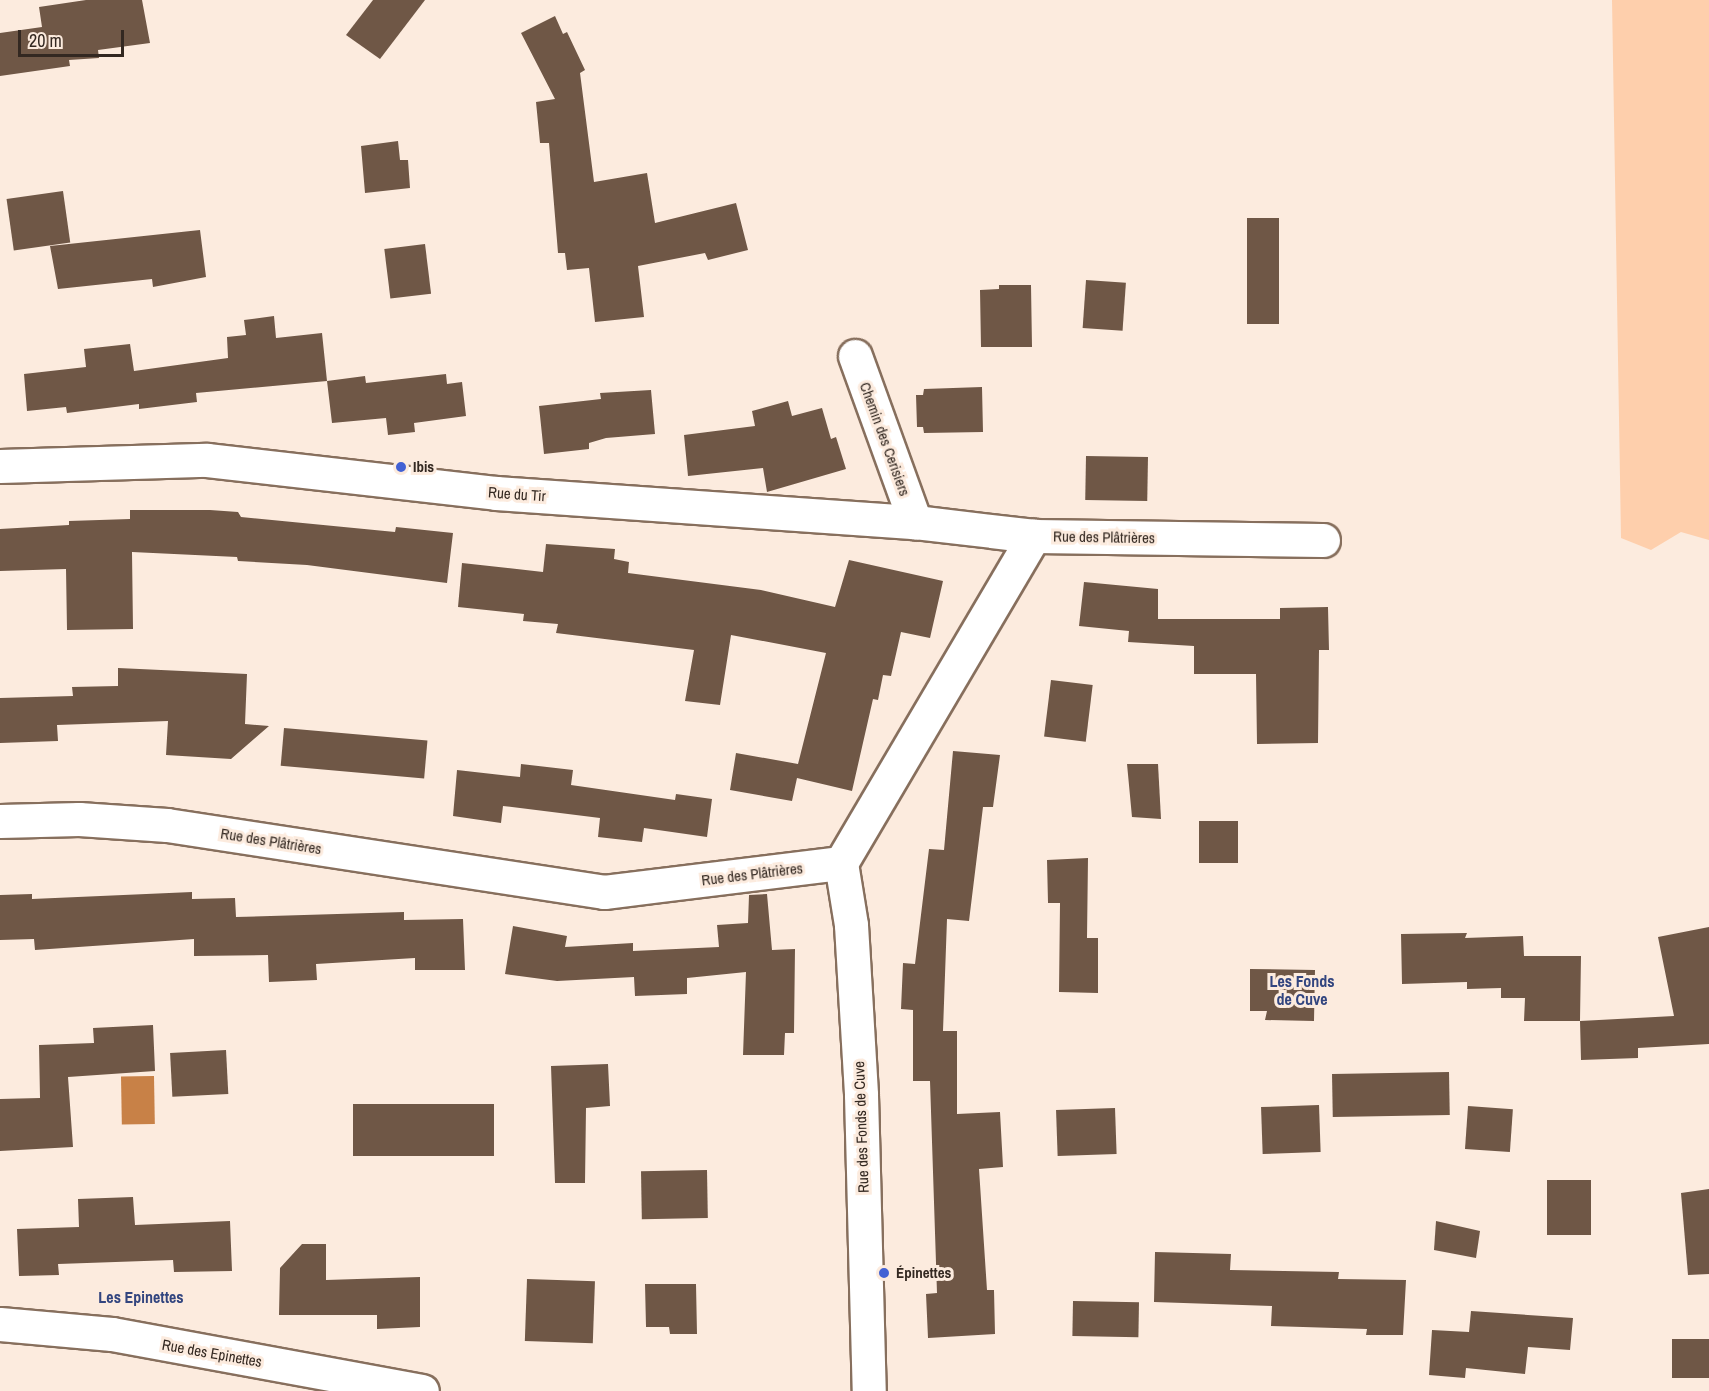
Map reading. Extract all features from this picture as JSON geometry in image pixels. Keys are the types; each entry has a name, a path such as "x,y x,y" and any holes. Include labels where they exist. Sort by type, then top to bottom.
{"street":[{"name":"Chemin des Cerisiers","path":"855,356 915,522"},
{"name":"Rue du Tir","path":"0,466 207,460 496,493 915,522 1034,536"},
{"name":"Rue des Plâtrières","path":"0,821 79,819 167,825 604,892 841,863 1034,536 1323,540"},
{"name":"Rue des Fonds de Cuve","path":"841,863 851,925 860,1083 869,1391"},
{"name":"Rue des Epinettes","path":"0,1324 112,1334 422,1391"}],"shaded area":[{"path":"1612,0 1709,0 1709,540 1681,532 1651,550 1621,538"},
{"path":"154,1076 155,1124 122,1125 121,1077"}],"building":[{"path":"86,0 142,0 150,43 98,50 99,58 69,60 70,66 0,76 0,33 42,27 39,7"},
{"path":"373,0 425,0 380,59 346,35"},
{"path":"555,16 563,34 567,32 585,70 580,73 594,182 647,173 655,223 736,203 748,250 708,260 705,253 638,266 644,317 595,322 589,268 567,270 565,253 558,253 549,143 540,143 536,102 555,99 521,33"},
{"path":"398,141 400,160 408,160 410,188 365,193 361,146"},
{"path":"63,191 70,242 14,250 7,199"},
{"path":"1247,218 1279,218 1279,324 1247,324"},
{"path":"200,230 206,277 153,287 152,279 58,289 50,246"},
{"path":"425,244 431,294 390,299 384,249"},
{"path":"1086,280 1126,283 1123,331 1083,328"},
{"path":"999,285 1031,285 1032,347 981,347 980,290 999,289"},
{"path":"274,316 276,338 322,333 327,381 196,393 197,402 139,409 139,404 67,413 66,407 27,411 24,374 86,367 84,349 130,344 134,371 228,358 227,337 246,335 244,320"},
{"path":"446,374 447,384 462,382 466,416 414,423 415,432 388,435 386,418 332,423 327,381 365,376 366,383"},
{"path":"982,387 983,432 924,433 923,427 917,427 916,395 923,395 924,389"},
{"path":"651,390 655,434 606,438 589,443 589,449 544,454 539,406 601,399 600,393"},
{"path":"788,401 792,416 822,408 831,439 836,437 846,469 767,492 763,468 688,476 684,435 755,426 752,411"},
{"path":"1086,456 1148,457 1147,501 1085,500"},
{"path":"130,510 210,510 238,512 241,517 395,532 396,527 453,533 447,583 307,565 238,561 237,557 132,552 133,629 67,630 66,569 0,571 0,529 69,525 69,521 130,519"},
{"path":"546,544 615,549 614,559 629,562 628,573 761,590 835,607 849,560 943,581 930,638 901,632 891,676 883,675 878,700 873,699 852,791 797,778 792,801 730,790 736,753 798,764 826,653 731,635 720,705 685,701 694,650 556,633 558,624 523,621 524,614 458,607 462,563 543,572"},
{"path":"1084,582 1158,589 1158,619 1280,619 1280,608 1328,607 1329,650 1319,650 1318,743 1257,744 1256,674 1194,674 1194,646 1128,642 1129,631 1079,626"},
{"path":"118,668 247,674 245,724 269,726 231,759 166,755 168,721 57,725 58,741 0,743 0,698 73,696 72,687 118,686"},
{"path":"1051,680 1093,685 1086,742 1044,737"},
{"path":"284,728 427,741 424,778 281,766"},
{"path":"953,751 1000,755 993,807 983,807 969,921 947,919 943,1031 957,1031 957,1114 1000,1112 1003,1167 979,1169 987,1290 994,1290 995,1334 928,1338 926,1294 937,1293 930,1081 913,1081 913,1010 901,1009 903,963 915,964 929,849 944,850"},
{"path":"521,764 573,770 571,785 675,800 676,794 712,799 707,837 644,828 642,842 598,837 600,818 503,806 501,823 453,816 457,770 520,777"},
{"path":"1127,764 1158,764 1161,819 1132,817"},
{"path":"1199,821 1238,821 1238,863 1199,863"},
{"path":"1088,858 1087,938 1098,938 1098,993 1059,992 1060,903 1048,903 1047,860"},
{"path":"192,892 192,899 235,898 236,917 404,912 404,920 463,919 465,970 415,970 415,958 316,964 317,980 269,982 268,955 194,956 194,939 35,950 34,939 0,940 0,895 32,894 32,899"},
{"path":"767,894 772,950 795,949 794,1033 785,1033 784,1055 743,1055 746,972 687,978 687,994 635,996 634,977 557,981 505,974 513,926 567,936 565,947 633,943 633,951 719,947 717,925 748,923 749,895"},
{"path":"1709,927 1709,1044 1638,1048 1638,1058 1581,1060 1580,1021 1674,1016 1658,937"},
{"path":"1467,933 1465,938 1523,936 1524,956 1581,956 1580,1021 1524,1021 1525,998 1501,998 1501,988 1467,989 1467,982 1402,984 1401,934"},
{"path":"1250,969 1315,970 1314,1021 1265,1020 1267,1011 1250,1011"},
{"path":"153,1025 155,1071 68,1077 73,1147 0,1151 0,1099 40,1098 39,1045 94,1043 93,1028"},
{"path":"226,1050 228,1094 172,1097 170,1053"},
{"path":"608,1064 610,1106 586,1108 585,1183 555,1183 551,1066"},
{"path":"1449,1072 1450,1115 1333,1117 1332,1074"},
{"path":"353,1104 494,1104 494,1156 353,1156"},
{"path":"1319,1105 1321,1152 1263,1154 1261,1107"},
{"path":"1468,1106 1513,1109 1510,1152 1465,1149"},
{"path":"1115,1108 1117,1154 1058,1156 1056,1110"},
{"path":"707,1170 708,1218 642,1219 641,1171"},
{"path":"1547,1180 1591,1180 1591,1235 1547,1235"},
{"path":"1709,1189 1709,1274 1688,1275 1681,1193"},
{"path":"133,1197 135,1225 230,1221 232,1271 174,1272 173,1260 58,1264 59,1275 19,1276 17,1229 79,1227 78,1199"},
{"path":"1436,1221 1480,1231 1476,1258 1434,1250"},
{"path":"302,1244 326,1244 326,1280 420,1277 420,1327 377,1329 377,1315 279,1315 280,1268"},
{"path":"1155,1252 1231,1254 1230,1270 1339,1272 1338,1279 1406,1280 1403,1335 1366,1335 1367,1329 1271,1326 1272,1306 1154,1302"},
{"path":"527,1279 595,1281 593,1343 525,1341"},
{"path":"645,1284 696,1284 697,1334 670,1334 669,1327 646,1327"},
{"path":"1073,1301 1139,1302 1138,1337 1072,1336"},
{"path":"1471,1311 1573,1318 1570,1350 1528,1347 1525,1374 1466,1368 1465,1378 1429,1375 1432,1330 1469,1332"},
{"path":"1672,1339 1709,1339 1709,1378 1672,1378"}],"place":[{"name":"Ibis","path":"401,467"},
{"name":"Épinettes","path":"884,1273"}],"district":[{"name":"Les Fonds de Cuve","path":"1302,990"},
{"name":"Les Epinettes","path":"141,1297"}]}
